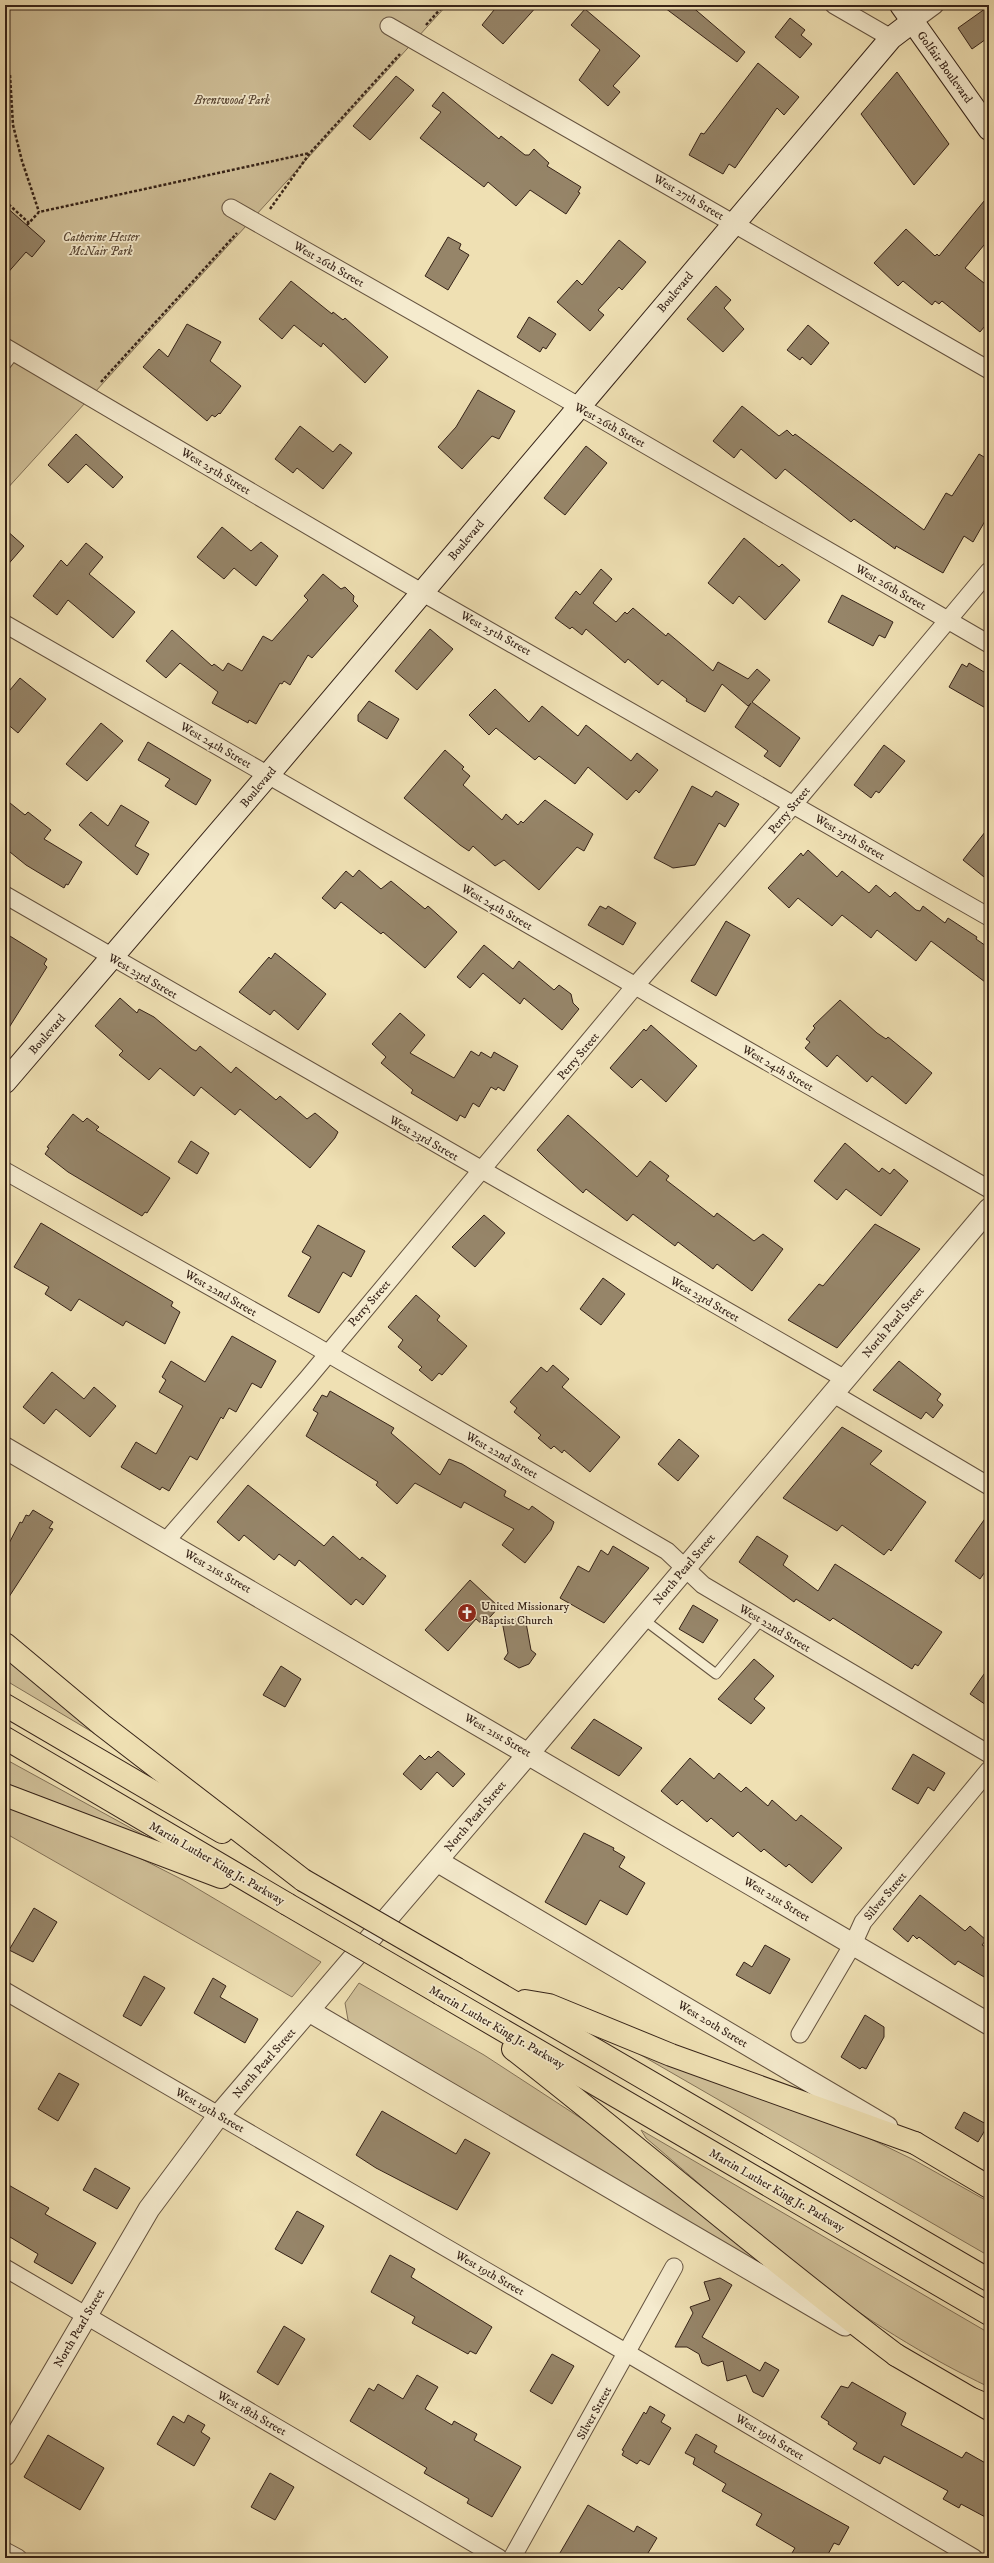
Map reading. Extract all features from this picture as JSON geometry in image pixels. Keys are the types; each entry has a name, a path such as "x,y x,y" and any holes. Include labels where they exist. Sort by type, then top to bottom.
{"main road":[{"name":"Boulevard","path":"5,1082 112,959 733,222 891,38 906,13"},
{"name":"Golfair Boulevard","path":"906,13 989,129"},
{"path":"5,1644 102,1726 303,1880"},
{"path":"5,1705 989,2280"},
{"name":"Martin Luther King Jr. Parkway","path":"5,1738 989,2314"},
{"path":"5,1795 87,1824 287,1904"},
{"path":"441,1994 634,2143 814,2294 896,2355 983,2405"},
{"path":"505,1997 549,2005 671,2055 914,2144"},
{"name":"West 20th Street","path":"914,2144 989,2187"}],"street":[{"path":"834,5 891,38"},
{"name":"Boulevard","path":"906,13 935,5"},
{"name":"West 27th Street","path":"389,26 989,370"},
{"name":"West 26th Street","path":"230,208 578,406 989,644"},
{"name":"West 25th Street","path":"8,355 989,917"},
{"name":"Perry Street","path":"166,1541 482,1171 635,986 794,804 989,571"},
{"name":"West 24th Street","path":"5,624 989,1189"},
{"name":"West 23rd Street","path":"5,895 112,959 482,1171 839,1386 989,1486"},
{"name":"West 22nd Street","path":"5,1171 327,1353 667,1551 703,1585 989,1754"},
{"name":"North Pearl Street","path":"5,2455 149,2209 219,2115 643,1619 989,1209"},
{"name":"West 21st Street","path":"5,1448 529,1753 989,2024"},
{"name":"Silver Street","path":"800,2034 853,1944 863,1922 989,1770"},
{"name":"West 20th Street","path":"437,1861 914,2144"},
{"name":"West 19th Street","path":"5,1991 627,2353 974,2558"},
{"path":"309,2011 896,2355"},
{"name":"Silver Street","path":"512,2558 674,2267"},
{"name":"West 18th Street","path":"5,2268 499,2558"},
{"path":"5,2551 18,2558"}],"lane":[{"path":"643,1619 716,1674 761,1620"}],"path":[{"path":"423,28 444,5"},
{"path":"268,212 310,153 404,49"},
{"path":"10,75 14,124 22,161 39,212"},
{"path":"5,201 28,224 39,212 310,153"},
{"path":"101,382 239,231"}],"green space":[{"path":"5,5 447,5 5,491"},
{"path":"5,1654 109,1742 5,1680"},
{"path":"5,1759 149,1838 5,1783"},
{"path":"5,1806 120,1848 183,1880 321,1962 292,1997 5,1833"},
{"path":"359,1983 484,2055 599,2130 746,2244 774,2274 356,2028 348,2020 345,2003"},
{"path":"634,2051 840,2124 914,2160 989,2202 989,2256"},
{"path":"641,2130 989,2333 989,2387 918,2350 848,2305 786,2257 725,2206 646,2138"}],"building":[{"path":"498,5 538,5 503,44 482,25"},
{"path":"661,5 690,5 745,52 737,62"},
{"path":"989,6 989,37 972,49 958,28"},
{"path":"585,9 640,56 613,86 620,92 608,106 579,80 600,50 571,25"},
{"path":"790,18 805,30 801,35 812,44 800,58 775,37"},
{"path":"758,63 799,97 784,115 777,108 735,168 729,164 723,174 689,155 701,133 704,134"},
{"path":"897,72 949,144 914,185 861,114"},
{"path":"396,76 414,90 370,140 353,126"},
{"path":"443,92 499,139 501,136 525,155 529,155 534,149 549,163 547,166 581,187 578,192 580,193 566,214 530,190 516,206 488,182 484,187 420,138 441,112 432,106"},
{"path":"989,195 989,239 965,268 989,287 989,321 980,332 942,301 939,304 935,301 932,305 903,281 898,286 874,263 906,229 935,256 937,254 939,256"},
{"path":"5,206 45,241 32,257 26,252 5,276"},
{"path":"448,237 461,244 459,249 469,255 448,290 425,276"},
{"path":"619,240 646,262 622,290 619,287 598,310 604,315 590,331 557,302 577,280 582,285"},
{"path":"291,281 332,314 333,312 343,320 345,318 388,357 365,383 323,343 321,347 294,325 282,339 259,319"},
{"path":"716,286 731,300 724,308 744,329 723,352 687,319"},
{"path":"529,317 556,334 546,349 543,347 540,352 517,337"},
{"path":"187,324 221,342 210,361 241,386 220,414 219,413 215,417 212,415 207,421 143,367 159,349 168,357"},
{"path":"808,325 829,343 811,365 802,357 800,360 787,350"},
{"path":"478,390 515,411 499,439 492,436 462,469 438,447 456,427"},
{"path":"742,406 779,436 787,430 793,436 795,434 924,530 946,493 952,496 979,454 989,460 989,514 973,542 964,536 943,573 896,546 895,549 854,519 851,522 785,469 776,479 741,449 734,458 713,441"},
{"path":"300,426 333,452 340,444 352,453 323,489 297,468 293,473 275,459"},
{"path":"76,434 123,477 113,488 86,464 68,483 48,465"},
{"path":"586,446 607,463 565,515 544,498"},
{"path":"222,527 251,551 261,542 278,556 256,586 234,568 224,579 197,557"},
{"path":"5,529 24,546 5,568"},
{"path":"744,538 779,567 782,564 800,580 765,620 739,596 733,604 708,583"},
{"path":"86,543 103,557 89,574 135,612 113,638 68,600 57,615 33,596 61,560 67,566"},
{"path":"601,569 612,579 593,603 616,622 625,612 627,614 633,608 666,636 668,633 713,671 718,662 748,679 757,669 770,680 752,702 800,738 780,767 764,756 768,751 735,727 751,703 748,706 722,684 705,712 686,701 687,699 662,680 658,685 628,659 625,663 586,629 582,635 572,627 570,629 555,618 576,591 580,595"},
{"path":"323,574 341,589 345,587 354,596 353,601 358,606 312,658 308,655 290,685 284,681 282,684 280,683 256,724 249,720 248,723 212,703 218,692 180,663 166,678 146,661 172,630 212,666 214,664 223,671 228,663 242,671 263,636 272,641 308,600 304,596"},
{"path":"842,595 893,622 885,638 879,635 873,646 828,622"},
{"path":"430,629 453,649 417,690 395,671"},
{"path":"969,663 989,675 989,710 949,687 962,664 967,667"},
{"path":"20,678 46,699 18,733 5,722 5,696"},
{"path":"495,689 529,722 542,706 578,736 586,725 631,761 637,753 658,770 639,793 636,790 627,800 588,767 575,784 539,756 535,760 496,728 489,735 469,715"},
{"path":"369,701 399,719 387,739 358,721 358,715"},
{"path":"101,723 123,741 87,781 66,764"},
{"path":"148,742 211,780 196,805 165,786 170,779 138,760"},
{"path":"884,745 905,761 879,793 876,791 871,798 854,785"},
{"path":"445,750 464,767 462,769 470,776 463,785 502,820 506,814 518,825 521,821 523,823 545,800 593,834 584,851 577,847 539,890 504,860 495,866 473,846 469,851 460,845 404,798"},
{"path":"692,786 712,797 716,791 739,804 725,827 719,823 695,865 673,868 654,858"},
{"path":"5,799 25,815 28,812 51,830 44,839 82,862 68,885 66,884 64,888 26,865 5,848"},
{"path":"121,805 149,822 135,846 149,854 137,875 79,825 91,812 108,826"},
{"path":"989,827 989,881 963,860"},
{"path":"808,850 837,877 842,871 869,893 876,885 890,897 895,892 916,910 920,911 923,906 945,923 948,918 977,937 976,939 989,948 989,985 931,941 916,961 877,930 871,938 842,915 832,926 798,898 789,908 768,888 801,853 803,856"},
{"path":"359,870 381,889 391,881 425,909 428,906 457,932 425,968 383,932 381,934 341,902 335,909 322,898 346,871 353,877"},
{"path":"600,906 606,909 608,906 636,923 623,945 588,925"},
{"path":"726,921 750,935 716,996 691,981"},
{"path":"5,933 47,959 44,964 47,967 5,1034"},
{"path":"484,945 513,969 519,961 554,990 559,985 571,994 573,1003 579,1009 562,1030 524,998 520,1004 483,973 470,988 457,977"},
{"path":"275,953 326,994 298,1030 274,1010 270,1015 239,992 269,957 271,959"},
{"path":"120,998 137,1013 139,1009 154,1017 192,1049 196,1051 200,1046 231,1073 236,1067 276,1100 280,1096 307,1119 315,1113 338,1132 335,1138 310,1168 240,1109 235,1115 201,1087 194,1096 160,1068 149,1080 119,1055 123,1051 95,1026"},
{"path":"840,1000 877,1033 886,1039 888,1037 932,1073 906,1104 872,1076 867,1082 837,1055 827,1067 805,1048 810,1042 806,1039 815,1028 813,1026"},
{"path":"400,1013 425,1035 410,1053 454,1078 471,1051 479,1056 481,1052 491,1058 494,1052 518,1066 504,1091 498,1087 496,1090 491,1087 479,1107 473,1103 465,1118 460,1115 457,1121 411,1093 413,1090 381,1063 386,1057 372,1044"},
{"path":"651,1025 697,1066 666,1102 641,1079 632,1088 610,1068 644,1029 646,1031"},
{"path":"73,1114 83,1122 87,1118 99,1127 96,1130 170,1178 147,1213 145,1212 142,1216 68,1172 45,1154 49,1148 47,1147"},
{"path":"568,1115 637,1177 650,1161 669,1176 666,1180 714,1217 717,1213 754,1241 763,1234 783,1249 752,1291 717,1264 713,1269 678,1242 675,1246 633,1214 627,1221 586,1189 583,1193 547,1160 537,1150"},
{"path":"191,1141 209,1153 197,1174 178,1162"},
{"path":"845,1143 879,1172 882,1168 890,1174 894,1169 908,1181 881,1216 846,1189 837,1200 814,1181"},
{"path":"484,1215 505,1233 475,1267 452,1247"},
{"path":"41,1223 173,1302 171,1306 180,1312 165,1344 126,1321 123,1326 79,1299 71,1311 45,1294 49,1287 14,1267"},
{"path":"875,1224 920,1249 837,1348 788,1320 819,1284 823,1286"},
{"path":"318,1225 365,1251 351,1277 343,1272 319,1313 288,1296 311,1257 302,1252"},
{"path":"603,1278 625,1294 601,1325 580,1309"},
{"path":"416,1295 440,1316 437,1320 467,1346 442,1375 439,1373 432,1381 419,1370 422,1367 398,1347 403,1340 388,1327"},
{"path":"232,1336 276,1361 261,1388 252,1383 236,1412 229,1408 223,1419 221,1417 197,1460 190,1456 169,1491 162,1487 160,1490 121,1467 136,1442 156,1454 183,1406 159,1392 166,1380 162,1377 171,1361 205,1382"},
{"path":"899,1361 941,1394 937,1400 943,1405 933,1418 926,1412 921,1419 873,1390"},
{"path":"553,1365 569,1379 562,1387 620,1437 590,1472 564,1450 562,1453 554,1446 551,1449 538,1438 541,1435 514,1412 517,1408 510,1402 541,1367 547,1372"},
{"path":"52,1372 84,1399 94,1387 116,1406 90,1437 56,1409 44,1424 23,1407"},
{"path":"330,1391 394,1428 391,1433 440,1475 449,1459 462,1464 506,1491 504,1496 529,1510 532,1506 554,1522 551,1530 525,1563 502,1545 514,1529 464,1502 461,1508 415,1483 397,1504 376,1485 378,1482 306,1436 318,1413 313,1410 322,1395 327,1397"},
{"path":"842,1427 882,1451 870,1464 926,1502 891,1551 889,1549 884,1555 842,1525 837,1531 783,1498"},
{"path":"679,1439 699,1456 678,1481 658,1464"},
{"path":"248,1485 324,1546 333,1536 360,1560 362,1557 386,1576 363,1605 356,1599 351,1605 299,1560 295,1566 279,1554 274,1560 244,1535 239,1541 217,1522"},
{"path":"33,1510 53,1522 49,1528 53,1529 5,1603 5,1551 20,1522 22,1523 26,1515 29,1516"},
{"path":"989,1513 989,1566 980,1579 955,1561"},
{"path":"757,1536 788,1556 783,1565 818,1591 835,1564 942,1632 918,1666 915,1664 912,1669 833,1618 830,1621 796,1599 794,1602 739,1562"},
{"path":"613,1546 649,1568 604,1623 560,1598 578,1566 589,1572 601,1550 608,1555"},
{"name":"United Missionary Baptist Church","path":"470,1580 499,1607 483,1625 476,1619 448,1651 425,1630"},
{"path":"693,1605 718,1620 703,1643 679,1629"},
{"path":"525,1617 531,1650 536,1654 529,1664 519,1668 504,1659 508,1653 502,1621"},
{"path":"754,1659 774,1676 754,1699 765,1708 751,1724 718,1699"},
{"path":"281,1666 301,1679 285,1707 263,1695"},
{"path":"989,1667 989,1707 970,1694"},
{"path":"594,1719 642,1748 619,1776 571,1748"},
{"path":"438,1751 465,1774 453,1787 437,1772 421,1790 403,1774 420,1755 425,1760 429,1756 431,1758"},
{"path":"913,1754 945,1773 934,1791 928,1787 918,1804 892,1789"},
{"path":"690,1758 714,1779 719,1773 741,1792 746,1787 768,1806 772,1800 796,1821 801,1815 842,1848 812,1883 789,1864 786,1867 764,1849 761,1852 738,1832 733,1837 711,1818 707,1822 682,1800 677,1805 661,1791"},
{"path":"584,1833 614,1848 613,1850 625,1857 619,1867 645,1883 627,1915 600,1900 586,1925 545,1902"},
{"path":"920,1895 965,1931 970,1926 986,1940 982,1945 989,1949 989,1980 958,1961 955,1965 919,1937 917,1939 913,1935 908,1942 893,1929"},
{"path":"34,1908 57,1922 33,1962 9,1950"},
{"path":"765,1945 790,1959 770,1994 736,1975 744,1962 752,1967"},
{"path":"144,1976 165,1988 141,2026 123,2016"},
{"path":"213,1978 226,1986 220,1997 258,2019 245,2043 194,2013"},
{"path":"865,2015 884,2027 884,2037 866,2069 862,2067 860,2069 841,2057"},
{"path":"59,2073 79,2084 58,2121 38,2109"},
{"path":"382,2111 456,2154 465,2139 490,2153 457,2210 376,2168 356,2155"},
{"path":"964,2112 988,2125 978,2142 955,2128"},
{"path":"95,2168 130,2188 117,2209 83,2190"},
{"path":"5,2183 49,2208 45,2214 96,2243 72,2284 34,2262 38,2254 5,2234"},
{"path":"297,2211 324,2226 302,2264 275,2249"},
{"path":"390,2255 415,2269 411,2277 492,2327 476,2354 470,2351 468,2354 412,2323 415,2317 371,2292"},
{"path":"720,2278 732,2285 702,2337 760,2371 765,2362 779,2370 763,2397 753,2392 746,2375 727,2381 723,2361 708,2366 702,2363 699,2354 687,2347 675,2347 693,2313 690,2307 710,2300 704,2282"},
{"path":"284,2326 305,2339 278,2385 257,2372"},
{"path":"552,2354 574,2366 552,2404 530,2391"},
{"path":"417,2375 438,2387 425,2409 452,2425 454,2421 477,2434 474,2440 521,2467 492,2517 467,2503 469,2499 424,2473 427,2468 350,2421 369,2388 374,2391 378,2384 403,2399"},
{"path":"852,2382 906,2413 901,2425 962,2458 966,2452 989,2465 989,2519 961,2504 959,2508 943,2499 948,2491 884,2456 880,2464 853,2449 857,2443 828,2424 829,2422 821,2417 841,2386 848,2388"},
{"path":"650,2406 665,2415 661,2422 671,2428 649,2465 640,2460 637,2464 622,2455 624,2451 622,2450 644,2412 646,2414"},
{"path":"188,2415 205,2425 201,2432 210,2438 194,2466 157,2444 173,2416 184,2423"},
{"path":"696,2434 717,2446 714,2452 849,2527 839,2545 834,2543 826,2558 789,2558 795,2548 756,2525 762,2514 722,2491 726,2484 693,2464 695,2458 685,2453"},
{"path":"48,2435 104,2468 80,2510 24,2477"},
{"path":"270,2473 294,2487 275,2520 251,2507"},
{"path":"588,2505 634,2532 637,2526 657,2538 645,2558 557,2558"}],"place":[{"name":"United Missionary Baptist Church","path":"467,1613"}],"park label":[{"name":"Brentwood Park","path":"232,100"},
{"name":"Catherine Hester McNair Park","path":"101,244"}]}
